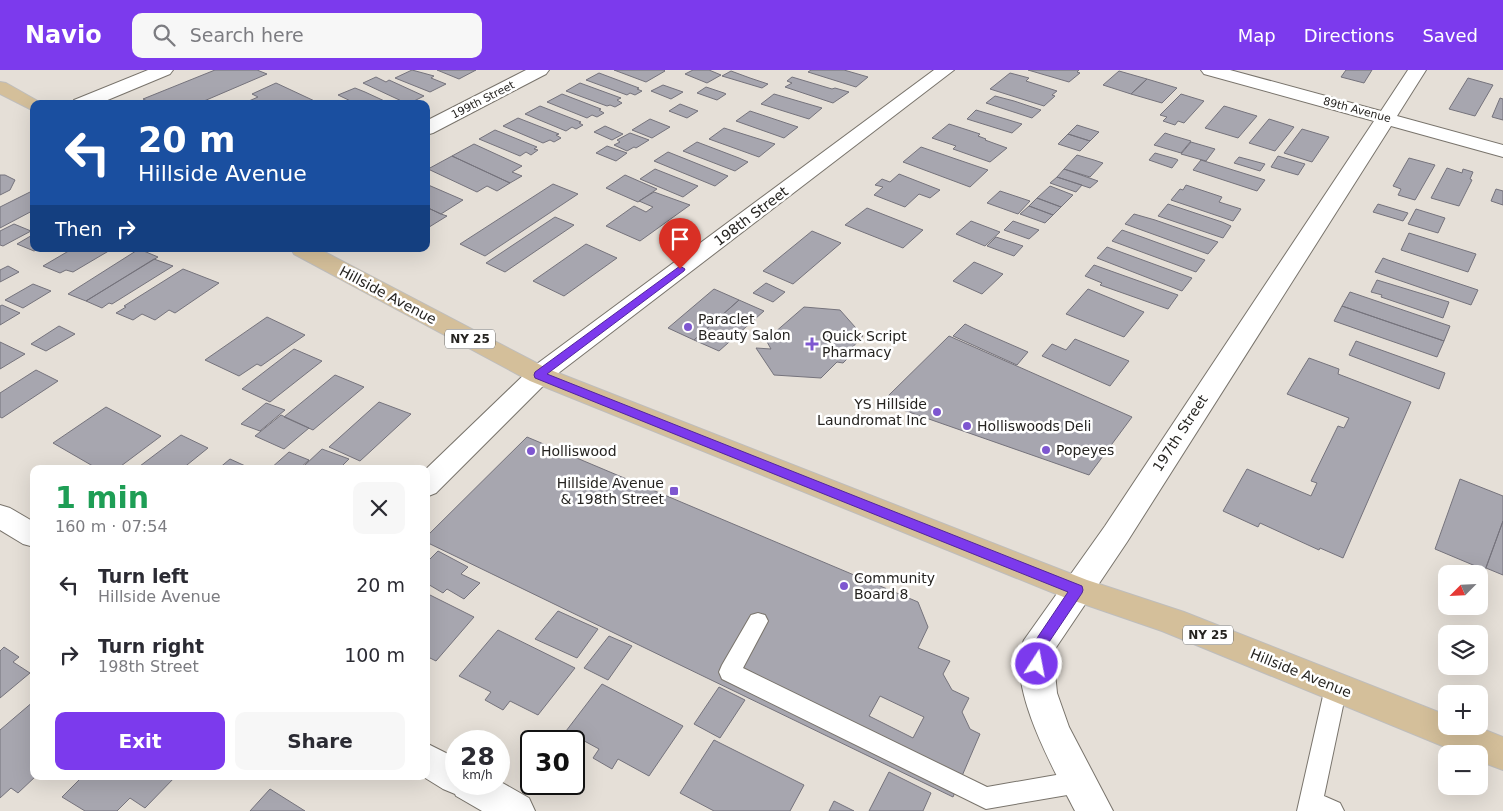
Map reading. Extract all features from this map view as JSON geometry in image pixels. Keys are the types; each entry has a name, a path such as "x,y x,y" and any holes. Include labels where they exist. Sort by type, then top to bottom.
{"main road":[{"path":"0,86 30,103"},
{"name":"Hillside Avenue","path":"308,252 539,375 1077,590 1173,622 1503,754"}],"street":[{"path":"91,100 164,70"},
{"name":"199th Street","path":"430,127 540,70"},
{"name":"198th Street","path":"430,482 539,375 945,70"},
{"name":"89th Avenue","path":"1210,70 1503,151"},
{"name":"197th Street","path":"1094,811 1053,732 1040,693 1036,650 1116,534 1417,70"},
{"path":"0,516 30,534"},
{"path":"430,761 445,770"},
{"path":"488,795 516,811"}],"lane":[{"path":"758,621 730,672 986,798 1079,782"},
{"path":"1317,808 1336,687"}],"building":[{"path":"215,70 257,70 267,74 206,100 143,99"},
{"path":"412,70 434,76 431,78 446,84 430,92 395,78"},
{"path":"437,70 476,70 459,79"},
{"path":"614,70 664,70 665,71 646,82"},
{"path":"693,70 709,70 721,75 707,83 685,74"},
{"path":"811,70 844,70 868,77 856,87 808,72"},
{"path":"1028,70 1079,70 1077,72 1080,73 1069,82"},
{"path":"1346,70 1372,70 1364,83 1341,77"},
{"path":"731,71 768,84 762,88 722,76"},
{"path":"1119,71 1147,79 1131,94 1103,85"},
{"path":"599,73 639,88 637,89 642,91 635,95 630,93 627,95 586,80"},
{"path":"1010,73 1029,78 1026,81 1057,91 1052,95 1055,96 1044,106 990,89"},
{"path":"376,77 386,82 389,80 424,96 416,100 399,100 363,83"},
{"path":"792,77 849,92 833,103 785,87 792,83 787,81"},
{"path":"1468,78 1493,85 1475,116 1449,109"},
{"path":"1147,79 1177,88 1162,103 1131,94"},
{"path":"276,83 312,100 251,100 258,97 252,94"},
{"path":"580,83 621,98 617,100 622,103 615,107 607,106 566,91"},
{"path":"663,85 683,92 671,99 651,91"},
{"path":"706,87 726,94 717,100 697,93"},
{"path":"355,88 382,100 349,100 338,95"},
{"path":"562,94 601,109 599,110 604,113 597,117 592,115 587,118 547,102"},
{"path":"774,94 822,108 809,119 761,104"},
{"path":"1181,94 1204,101 1184,123 1178,121 1175,125 1163,121 1167,117 1160,115"},
{"path":"995,96 1041,110 1032,118 986,103"},
{"path":"1500,98 1503,99 1503,120 1492,117"},
{"path":"680,104 698,111 687,118 669,111"},
{"path":"540,106 581,122 579,123 583,125 576,129 572,127 566,131 525,114"},
{"path":"1224,106 1257,116 1238,138 1205,128"},
{"path":"976,110 1022,124 1012,133 967,119"},
{"path":"750,111 798,127 784,138 736,121"},
{"path":"518,118 559,134 556,135 561,138 554,142 550,140 543,143 503,126"},
{"path":"650,119 670,127 652,138 632,130"},
{"path":"1269,119 1294,127 1275,151 1249,143"},
{"path":"949,124 980,134 978,136 985,140 1007,148 990,162 953,149 956,146 932,138"},
{"path":"1077,125 1099,132 1090,141 1068,134"},
{"path":"605,126 623,134 612,140 594,132"},
{"path":"724,128 775,144 759,157 709,139"},
{"path":"1302,129 1329,137 1312,162 1284,153"},
{"path":"495,130 537,147 534,149 538,150 531,155 526,152 520,156 479,139"},
{"path":"630,133 649,140 627,151 614,145 620,142 617,140"},
{"path":"1165,133 1191,141 1181,153 1154,145"},
{"path":"1068,134 1090,141 1080,151 1058,144"},
{"path":"697,142 748,162 735,171 683,151"},
{"path":"1191,142 1215,149 1206,161 1181,154"},
{"path":"474,144 522,166 512,172 522,176 510,183 452,156"},
{"path":"607,146 627,153 616,161 596,153"},
{"path":"921,147 988,170 970,187 903,162"},
{"path":"668,152 728,176 715,186 654,161"},
{"path":"1155,153 1178,160 1172,168 1149,160"},
{"path":"1077,155 1103,163 1090,177 1064,169"},
{"path":"452,156 510,183 497,191 487,186 477,192 430,170 430,168"},
{"path":"1278,156 1305,164 1298,175 1271,167"},
{"path":"1239,157 1265,164 1260,171 1234,163"},
{"path":"1409,158 1435,165 1415,200 1398,195 1401,189 1393,186"},
{"path":"1201,160 1265,180 1257,191 1193,170"},
{"path":"1447,168 1462,173 1463,169 1473,172 1470,179 1472,180 1459,206 1431,198"},
{"path":"655,169 698,186 683,197 640,179"},
{"path":"1064,169 1098,181 1090,188 1057,177"},
{"path":"899,174 940,190 930,198 919,194 905,207 874,195 883,187 875,185 882,179 890,182"},
{"path":"0,175 5,175 15,180 10,190 0,195"},
{"path":"625,175 657,189 638,202 606,188"},
{"path":"1057,177 1082,185 1076,192 1050,183"},
{"path":"553,184 578,194 485,256 460,244"},
{"path":"1186,185 1222,197 1219,202 1241,209 1233,221 1171,200"},
{"path":"430,186 463,200 441,214 430,209"},
{"path":"1050,186 1073,195 1061,207 1037,198"},
{"path":"1496,189 1503,191 1503,205 1491,201"},
{"path":"1000,191 1030,201 1018,214 987,203"},
{"path":"30,192 30,212 0,228 0,207"},
{"path":"654,192 690,205 640,241 606,226 634,206 646,212 653,207 639,201"},
{"path":"1037,198 1061,207 1053,215 1029,206"},
{"path":"1168,204 1231,226 1223,238 1158,216"},
{"path":"1378,204 1408,213 1403,221 1373,212"},
{"path":"1029,206 1053,215 1045,223 1020,214"},
{"path":"867,208 923,230 903,248 845,225"},
{"path":"430,209 447,216 430,227"},
{"path":"1416,209 1445,218 1438,233 1408,224"},
{"path":"1134,214 1218,242 1208,254 1125,224"},
{"path":"555,217 574,225 505,272 486,263"},
{"path":"971,221 1000,232 985,246 956,234"},
{"path":"1013,221 1039,230 1029,239 1004,230"},
{"path":"14,224 30,232 3,246 0,245 0,231"},
{"path":"1122,230 1205,260 1196,272 1112,241"},
{"path":"812,231 841,243 793,284 763,271"},
{"path":"1409,233 1476,254 1468,272 1401,250"},
{"path":"30,236 30,249 17,244"},
{"path":"996,237 1023,246 1014,256 987,246"},
{"path":"586,244 617,258 564,296 533,281"},
{"path":"1107,247 1192,278 1182,291 1097,258"},
{"path":"67,252 107,252 73,272 66,270 60,273 43,266"},
{"path":"134,252 146,252 158,257 86,301 68,294"},
{"path":"1383,258 1478,290 1471,305 1375,272"},
{"path":"154,259 173,266 112,304 109,303 102,308 86,301"},
{"path":"974,262 1003,274 982,294 953,281"},
{"path":"1094,265 1178,295 1168,309 1100,285 1102,283 1085,276"},
{"path":"8,266 19,272 0,282 0,270"},
{"path":"183,269 219,283 175,313 169,310 155,320 142,314 133,320 116,313 126,307 124,306"},
{"path":"1377,280 1449,302 1443,318 1371,292"},
{"path":"766,283 785,292 773,302 753,293"},
{"path":"33,284 51,291 23,308 5,300"},
{"path":"714,289 739,300 694,340 668,328"},
{"path":"1088,289 1144,312 1124,337 1066,314"},
{"path":"1350,292 1450,326 1444,341 1342,306"},
{"path":"739,300 764,311 719,351 694,340"},
{"path":"2,305 20,313 0,325 0,306"},
{"path":"1342,306 1444,341 1437,357 1334,321"},
{"name":"Quick Script Pharmacy","path":"804,307 840,310 863,336 846,354 848,358 843,363 837,362 821,378 774,375 756,348 771,349 766,340"},
{"path":"267,317 305,335 261,366 257,364 239,376 205,360"},
{"path":"965,324 1028,352 1017,365 953,336"},
{"path":"59,326 75,334 46,351 31,344"},
{"path":"949,336 1132,417 1089,475 886,404 889,395"},
{"path":"1075,339 1129,361 1110,386 1042,356 1052,344 1066,350"},
{"path":"1356,341 1445,373 1439,389 1349,355"},
{"path":"0,342 25,354 0,369"},
{"path":"294,349 322,361 270,402 242,389"},
{"path":"1309,358 1339,369 1338,374 1411,402 1343,558 1320,548 1319,550 1260,523 1258,527 1223,511 1247,469 1311,496 1317,483 1311,481 1338,426 1344,428 1349,418 1287,394"},
{"path":"36,370 58,381 2,418 0,417 0,393"},
{"path":"335,375 364,387 313,430 284,417"},
{"path":"379,402 411,414 360,461 329,447"},
{"path":"266,403 285,410 260,431 241,424"},
{"path":"106,407 161,436 122,465 91,465 53,443"},
{"path":"281,415 309,428 284,449 255,436"},
{"path":"181,435 208,448 187,465 141,465"},
{"path":"527,437 918,602 928,627 918,648 950,661 943,674 952,690 969,698 962,712 970,729 980,734 953,797 430,544 430,533","holes":["880,696 924,717 913,738 869,716"]},
{"path":"322,449 349,459 343,465 305,465"},
{"path":"289,452 309,460 303,465 274,465"},
{"path":"230,459 243,465 223,465"},
{"path":"1460,479 1503,496 1503,521 1487,565 1473,565 1435,549"},
{"path":"1503,521 1503,575 1488,569 1487,565"},
{"path":"438,551 468,567 461,574 480,583 464,599 447,589 443,593 430,585 430,559"},
{"path":"430,595 474,617 436,661 430,658"},
{"path":"558,611 598,629 577,658 535,639"},
{"path":"498,630 575,668 538,715 510,701 503,710 485,700 491,692 459,676"},
{"path":"609,636 632,646 608,680 584,668"},
{"path":"4,647 19,657 13,662 30,673 0,698 0,651"},
{"path":"602,684 683,726 649,776 618,759 612,769 593,758 599,749 585,741 585,730 567,730"},
{"path":"719,687 745,700 720,738 694,724"},
{"path":"30,704 30,780 32,780 18,793 11,788 0,798 0,730"},
{"path":"714,740 804,785 790,811 714,811 680,793"},
{"path":"889,772 931,793 923,811 869,811"},
{"path":"79,780 172,780 145,808 130,798 117,811 85,811 62,797"},
{"path":"270,789 305,811 250,811"},
{"path":"834,801 854,811 829,811"}],"place":[{"name":"Paraclet Beauty Salon","path":"688,327"},
{"name":"Quick Script Pharmacy","path":"812,344"},
{"name":"YS Hillside Laundromat Inc","path":"937,412"},
{"name":"Holliswoods Deli","path":"967,426"},
{"name":"Popeyes","path":"1046,450"},
{"name":"Holliswood","path":"531,451"},
{"name":"Hillside Avenue & 198th Street","path":"674,491"},
{"name":"Community Board 8","path":"844,586"}],"route":[{"path":"680,269 539,375 1077,590 1036,650 1037,664"}]}
